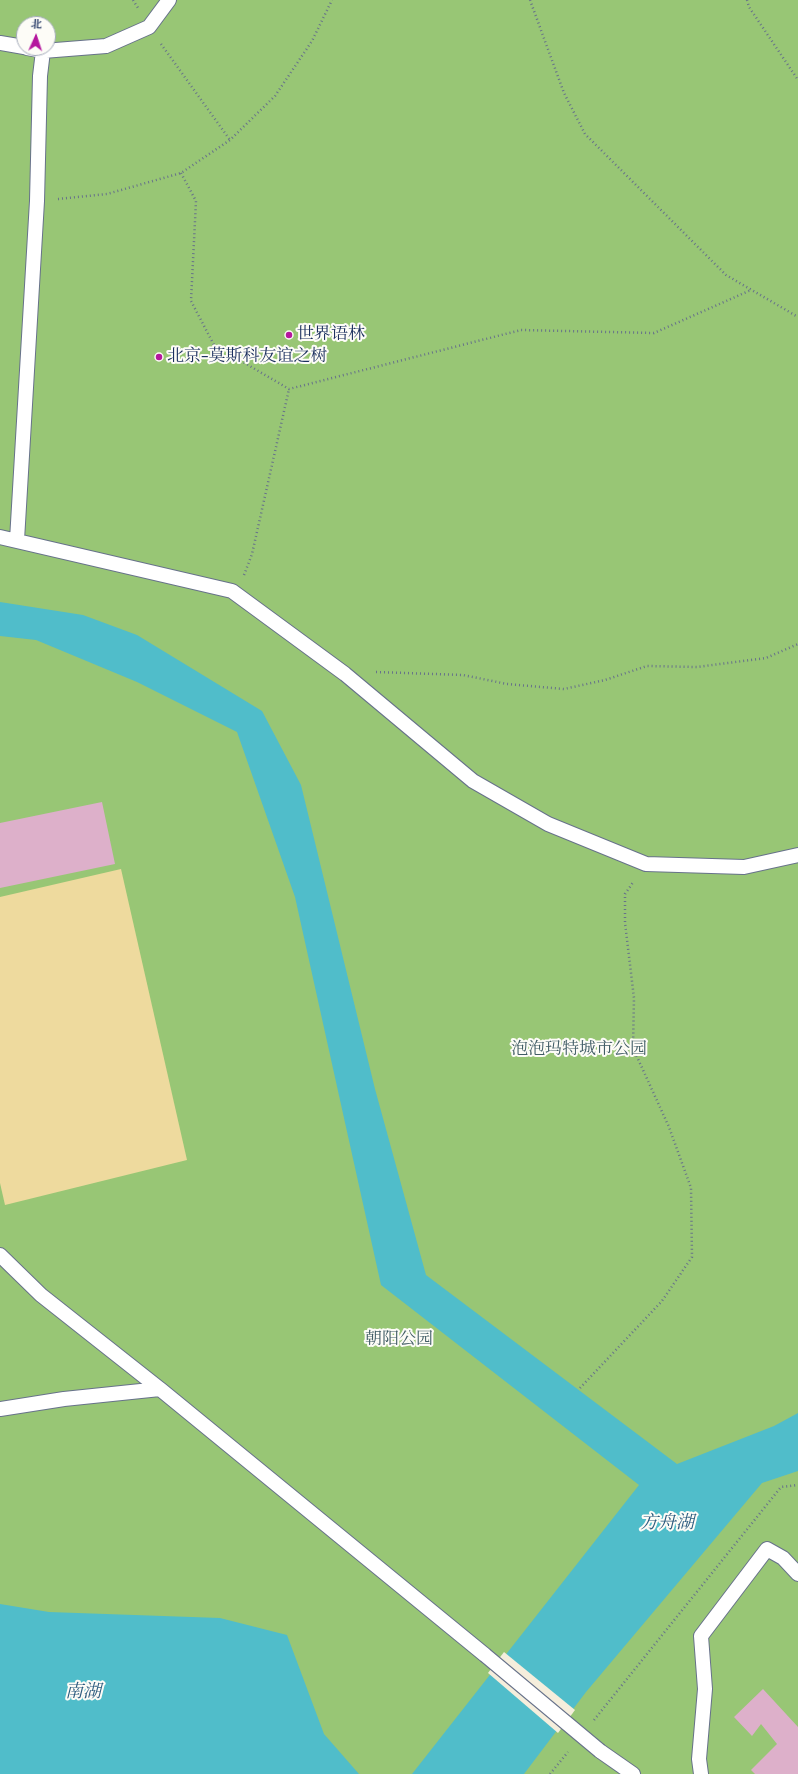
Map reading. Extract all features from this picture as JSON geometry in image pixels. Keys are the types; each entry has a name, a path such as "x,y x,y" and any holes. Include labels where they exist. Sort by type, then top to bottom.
{"lane":[{"path":"56,50 106,46 149,27 169,0"},
{"path":"0,43 16,46"},
{"path":"17,540 37,201 40,76 43,56"},
{"path":"0,537 232,591 346,674 473,781 548,824 646,864 744,867 798,855"},
{"path":"0,1255 42,1295 160,1389 485,1654 600,1751 633,1774"},
{"path":"0,1409 64,1398 160,1389"},
{"path":"701,1774 699,1759 706,1689 701,1636 768,1549 783,1558 798,1574"}],"path":[{"path":"37,201 107,194 181,173 230,140 275,96 312,41 332,0"},
{"path":"530,0 564,94 585,134 726,275 798,317"},
{"path":"747,0 749,7 798,80"},
{"path":"149,27 230,140"},
{"path":"181,173 196,201 191,301 214,345 289,389 520,330 654,332 751,290"},
{"path":"232,591 246,573 252,554 289,389"},
{"path":"346,674 387,671 463,675 507,684 564,689 605,680 647,666 696,667 766,658 798,644"},
{"path":"580,1388 662,1301 692,1258 691,1188 669,1127 633,1048 634,998 625,923 626,894 646,864"},
{"path":"589,1725 781,1487 798,1485"},
{"path":"550,1774 570,1750"}],"green space":[{"path":"0,0 798,0 798,1774 0,1774"}],"sand":[{"path":"121,869 187,1160 5,1205 0,1183 0,897"}],"water":[{"name":"方舟湖","path":"0,602 83,615 137,635 262,711 301,785 375,1089 426,1275 677,1464 774,1426 798,1413 798,1471 762,1483 586,1692 524,1774 412,1774 639,1485 381,1285 295,897 237,732 137,682 36,640 0,636"},
{"name":"南湖","path":"0,1604 49,1612 220,1618 287,1635 324,1734 359,1774 0,1774"}],"pier":[{"path":"504,1652 575,1710 558,1733 488,1673"}],"building":[{"path":"102,802 115,864 0,888 0,823"},
{"path":"763,1689 798,1727 798,1774 755,1774 751,1770 777,1744 761,1724 752,1736 734,1717"}],"place":[{"name":"世界语林","path":"289,335"},
{"name":"北京-莫斯科友谊之树","path":"159,357"}],"park label":[{"name":"泡泡玛特城市公园","path":"579,1050"},
{"name":"朝阳公园","path":"399,1340"}]}
